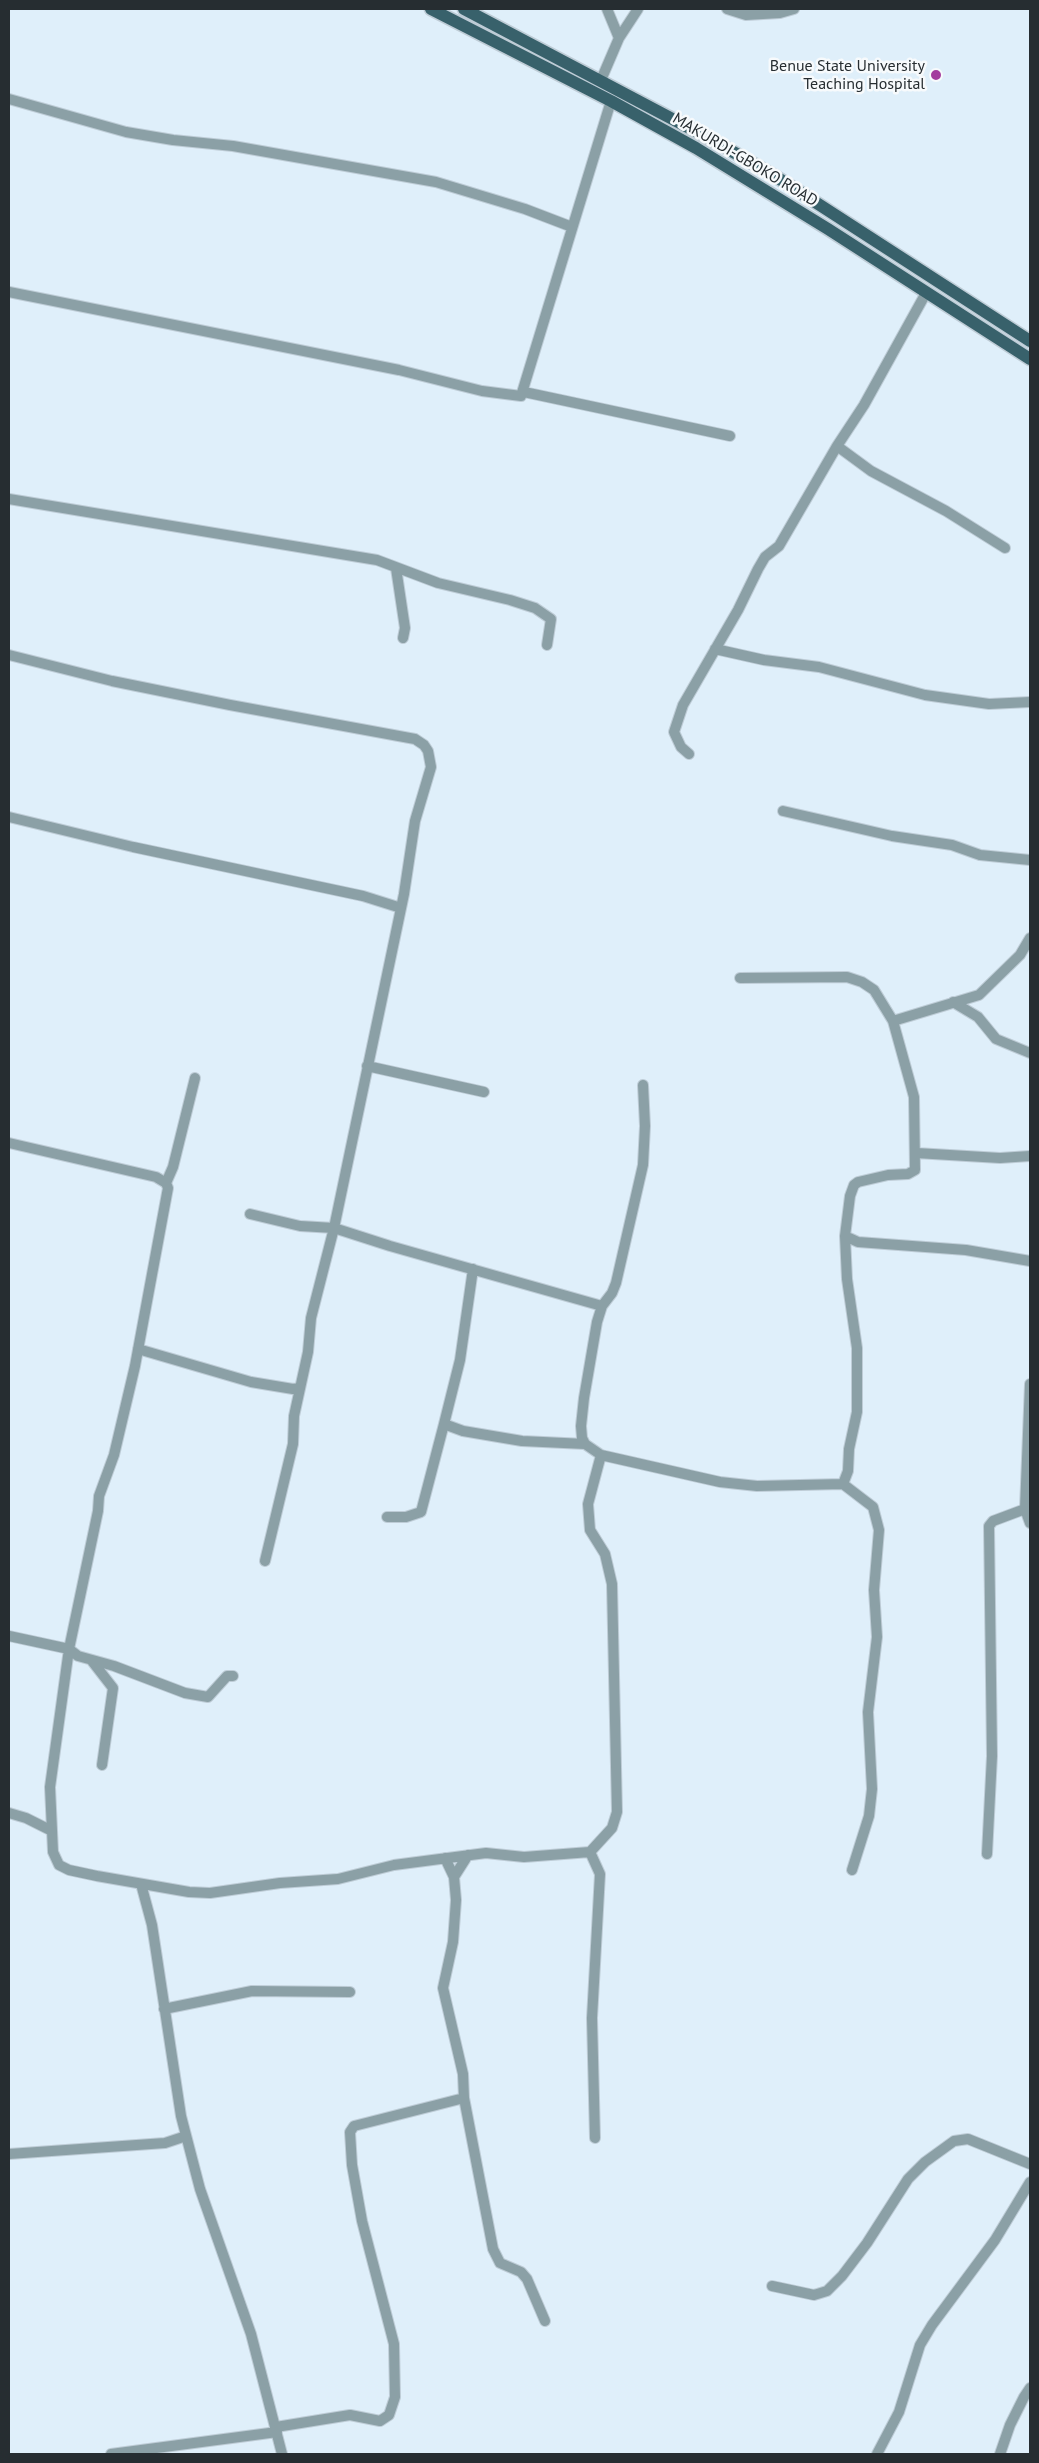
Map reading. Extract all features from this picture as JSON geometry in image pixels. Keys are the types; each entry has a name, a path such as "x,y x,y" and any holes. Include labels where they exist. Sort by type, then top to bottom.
{"main road":[{"name":"MAKURDI-GBOKO ROAD","path":"431,9 611,101 766,190 1030,359"},
{"path":"464,9 601,80 778,178 1030,342"}],"street":[{"path":"606,9 619,38"},
{"path":"601,80 619,38 638,9"},
{"path":"727,9 746,15 780,13 794,9"},
{"path":"9,99 126,132 173,140 233,146 436,182 525,209 572,227"},
{"path":"9,292 399,370 482,391 521,396 524,392 611,101"},
{"path":"689,754 681,747 674,732 683,705 738,610 765,557 778,546 837,446 864,405 926,293"},
{"path":"524,392 730,436"},
{"path":"837,446 871,471 946,511 1006,548"},
{"path":"9,499 377,560 438,583 510,600 535,608 551,619 547,645"},
{"path":"396,568 405,628 403,638"},
{"path":"715,649 764,660 819,667 925,695 989,704 1030,702"},
{"path":"9,654 112,681 415,739 424,745 428,751 431,767 415,821 400,908 334,1228 311,1318 294,1416 293,1444 265,1561"},
{"path":"783,811 892,836 952,845 980,856 1030,860"},
{"path":"9,817 133,847 363,896 400,908"},
{"path":"893,1021 979,995 1020,955 1030,938"},
{"path":"740,978 855,979 874,990 893,1021 914,1097 916,1166 913,1173 888,1176 854,1185 850,1196 845,1236 847,1279 857,1348 857,1412 849,1449 848,1471 843,1484"},
{"path":"978,1016 979,995"},
{"path":"953,1002 978,1016 996,1039 1030,1053"},
{"path":"367,1066 404,1076 484,1092"},
{"path":"195,1078 173,1167 166,1184 167,1198 138,1349 114,1455 99,1496 98,1511 68,1648 50,1787 52,1852 59,1865 68,1870 141,1884 189,1892 210,1893 280,1883 338,1879 394,1865 486,1853 524,1857 590,1852 612,1828 617,1812 612,1584 605,1554 590,1530 588,1504 601,1455"},
{"path":"585,1444 580,1426 594,1332 602,1306 612,1293 616,1283 643,1166 645,1126 643,1085"},
{"path":"9,1143 134,1171 156,1177 166,1184"},
{"path":"916,1153 1000,1158 1030,1156"},
{"path":"250,1214 300,1226 334,1228 602,1306"},
{"path":"845,1236 858,1242 957,1249 1030,1261"},
{"path":"846,1258 858,1242"},
{"path":"387,1517 406,1517 421,1512 460,1360 473,1269"},
{"path":"138,1349 251,1382 293,1389 300,1388"},
{"path":"1030,1384 1025,1509 1030,1523"},
{"path":"444,1424 463,1431 522,1441 585,1444 601,1455 720,1482 757,1486 843,1484 874,1507 879,1530 874,1590 877,1637 868,1712 872,1789 869,1816 852,1870"},
{"path":"987,1854 992,1756 989,1526 993,1521 1025,1509"},
{"path":"9,1636 68,1648 78,1656 114,1666 185,1693 208,1697 227,1676 233,1676"},
{"path":"92,1661 113,1688 102,1765"},
{"path":"9,1813 26,1818 52,1831"},
{"path":"590,1852 600,1874 592,2018 596,2138"},
{"path":"454,1877 468,1856"},
{"path":"445,1858 454,1877 456,1900 453,1942 443,1988 463,2074 464,2098 494,2253 500,2263 521,2272 527,2279 544,2321"},
{"path":"141,1884 152,1925 175,2083 186,2136 200,2189 251,2334 282,2454"},
{"path":"164,2010 252,1991 350,1992"},
{"path":"112,2454 276,2430 350,2415 380,2421 390,2415 395,2397 394,2344 362,2221 355,2186 350,2132 354,2126 464,2098"},
{"path":"9,2154 165,2143 186,2136"},
{"path":"772,2286 814,2294 827,2291 842,2276 867,2243 908,2178 925,2162 954,2141 968,2139 1030,2164"},
{"path":"877,2454 899,2412 920,2345 932,2325 995,2240 1030,2182"},
{"path":"1000,2454 1010,2425 1030,2388"}],"place":[{"name":"Benue State University Teaching Hospital","path":"936,75"}]}
